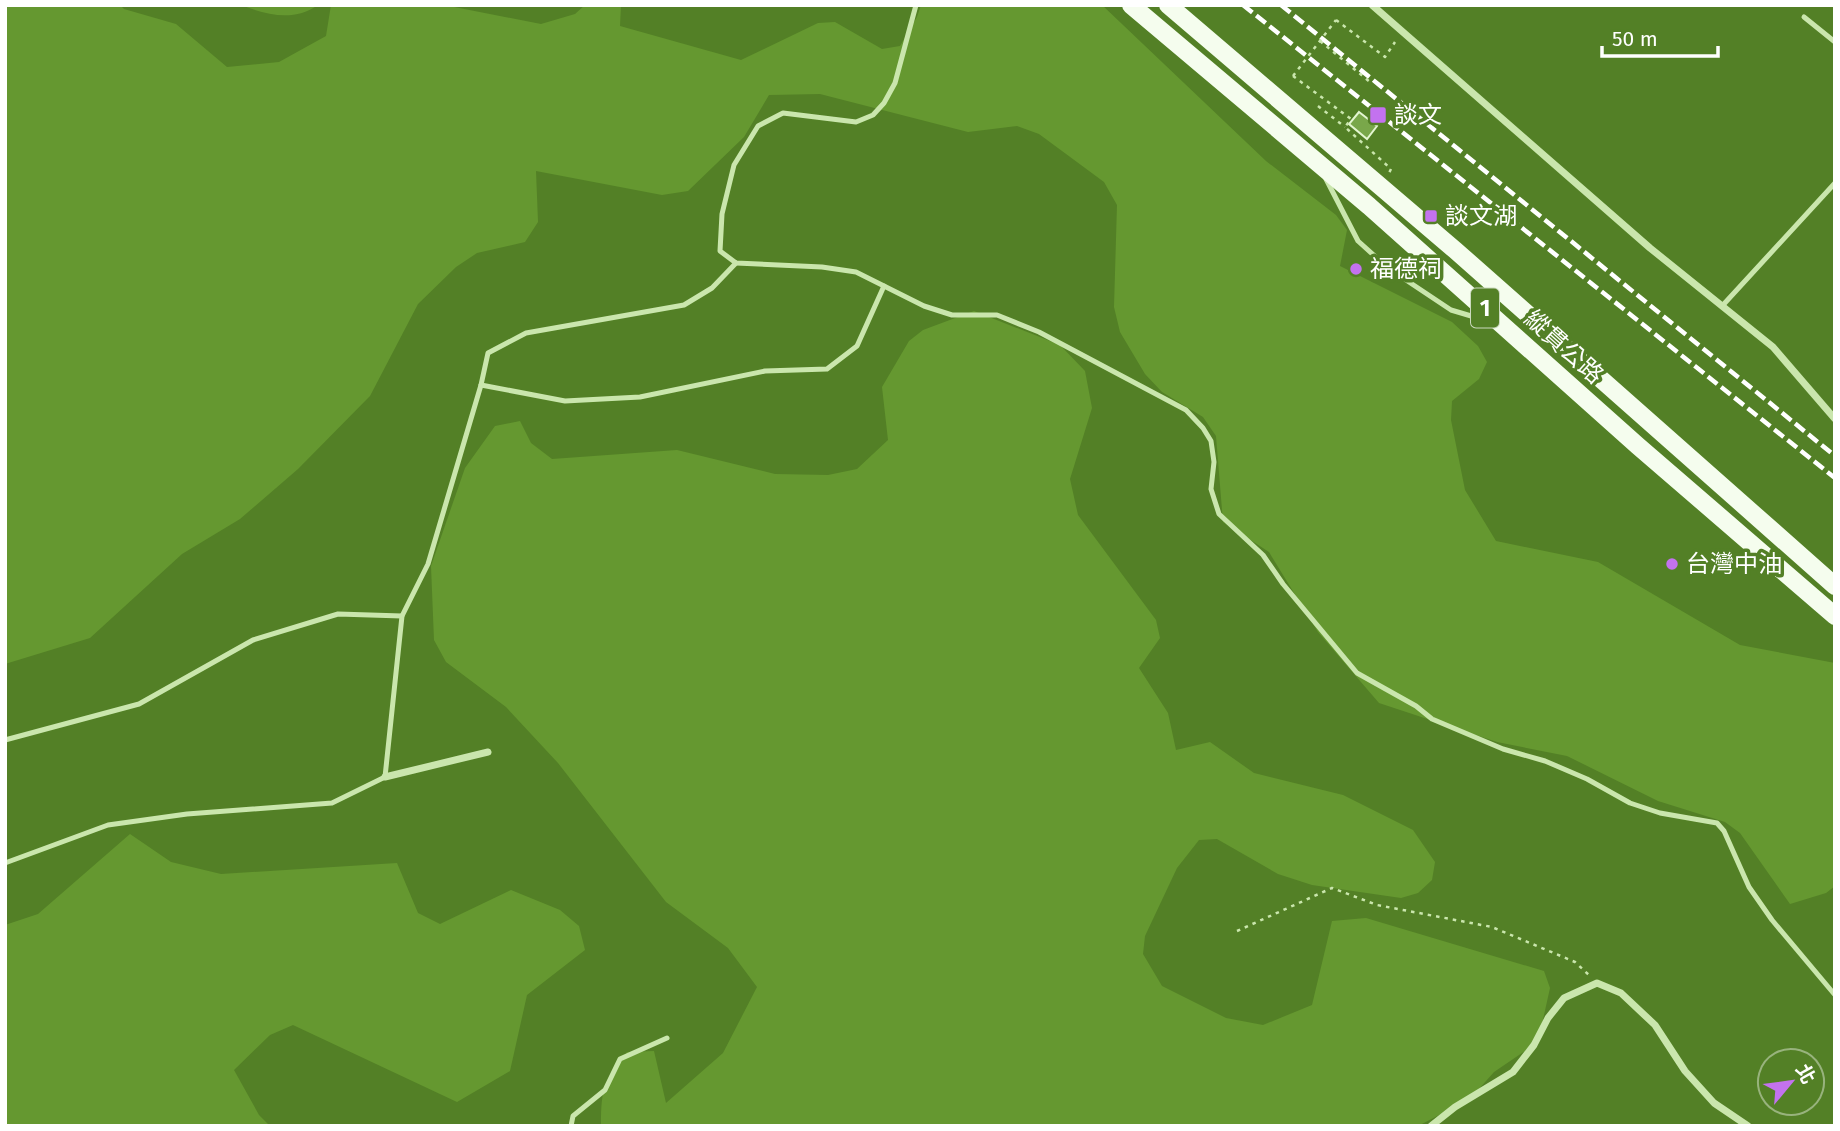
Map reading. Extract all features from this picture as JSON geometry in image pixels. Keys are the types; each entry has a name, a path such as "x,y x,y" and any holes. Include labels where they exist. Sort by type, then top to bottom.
{"main road":[{"name":"縱貫公路","path":"1131,5 1371,208 1638,446 1835,616"},
{"name":"縱貫公路","path":"1168,5 1455,250 1835,586"},
{"path":"1371,208 1383,190"},
{"path":"1735,529 1748,511"}],"street":[{"path":"1372,5 1650,248 1773,346 1835,419"},
{"path":"385,777 488,752"},
{"path":"1431,1126 1455,1107 1513,1072 1564,998 1597,983 1621,993 1655,1026 1685,1071 1714,1103 1748,1126"}],"lane":[{"path":"916,5 895,83 873,116 856,122 783,113 758,125 734,165 722,214 720,251 736,262 856,272 924,306 951,315 997,315 1039,332 1186,410 1211,441 1214,462 1212,489 1219,514 1263,555 1283,584 1357,673 1416,706 1432,719 1503,749 1545,761 1587,779 1630,803 1660,813 1717,823 1724,831 1749,887 1764,909 1835,995"},
{"path":"1804,17 1835,42"},
{"path":"1319,163 1358,241 1388,268 1451,310 1506,327"},
{"path":"1723,305 1835,183"},
{"path":"5,863 108,825 187,814 332,803 385,777 402,616 428,564 481,386 488,353 526,333 684,305 712,288 736,262"},
{"path":"481,386 565,401 640,397 765,371 827,369 857,346 884,286"},
{"path":"5,740 139,704 253,640 338,614 402,616"},
{"path":"571,1126 573,1115 605,1090 620,1059 667,1038"}],"path":[{"path":"1345,127 1351,119 1293,76 1336,20 1385,57 1402,32"},
{"path":"1320,41 1370,82"},
{"path":"1318,106 1391,169"},
{"path":"1237,931 1332,887 1377,905 1492,928 1575,962 1597,983"}],"green space":[{"path":"5,5 120,5 124,9 176,24 227,67 279,62 326,36 331,5 444,5 541,24 575,14 585,5 621,5 620,26 741,60 818,23 835,22 882,49 900,46 921,5 1102,5 1266,161 1336,215 1347,230 1340,266 1452,322 1478,346 1487,362 1479,379 1452,401 1451,420 1465,490 1496,541 1598,562 1740,645 1835,663 1835,886 1826,893 1790,904 1740,833 1725,822 1658,801 1567,756 1497,742 1379,703 1318,632 1269,552 1223,522 1216,436 1203,417 1162,392 1145,374 1120,332 1114,307 1117,205 1104,182 1039,134 1017,126 968,132 820,94 769,95 744,137 688,191 662,195 536,171 538,222 525,242 477,253 456,267 418,304 370,396 298,469 240,519 182,554 90,638 5,664"},
{"path":"241,5 318,5 300,14 280,15"},
{"path":"974,311 1060,345 1085,371 1092,408 1070,479 1078,515 1156,620 1160,638 1139,668 1168,713 1176,750 1210,742 1254,773 1343,795 1413,830 1435,862 1432,880 1418,893 1401,898 1312,885 1278,874 1217,839 1199,840 1177,868 1145,936 1143,954 1162,986 1226,1018 1263,1025 1312,1005 1332,921 1366,918 1544,971 1550,988 1538,1042 1494,1072 1470,1099 1418,1126 601,1126 605,1086 627,1052 654,1051 666,1103 723,1053 757,987 728,948 666,902 558,763 506,707 446,662 434,640 431,566 465,468 495,426 520,421 531,443 552,459 677,450 775,474 828,475 857,469 888,440 882,387 909,341 923,330"},
{"path":"130,834 171,862 221,874 397,863 418,913 440,924 511,890 560,910 579,926 585,950 527,995 510,1071 457,1102 293,1025 270,1035 234,1070 259,1115 270,1126 5,1126 5,925 38,914"}],"building":[{"path":"1359,112 1377,126 1367,139 1349,124"}],"railway":[{"path":"1243,5 1835,478"},
{"path":"1281,5 1835,456"}],"place":[{"name":"談文","path":"1378,115"},
{"name":"談文湖","path":"1431,216"},
{"name":"福德祠","path":"1356,269"},
{"name":"台灣中油","path":"1672,564"}]}
